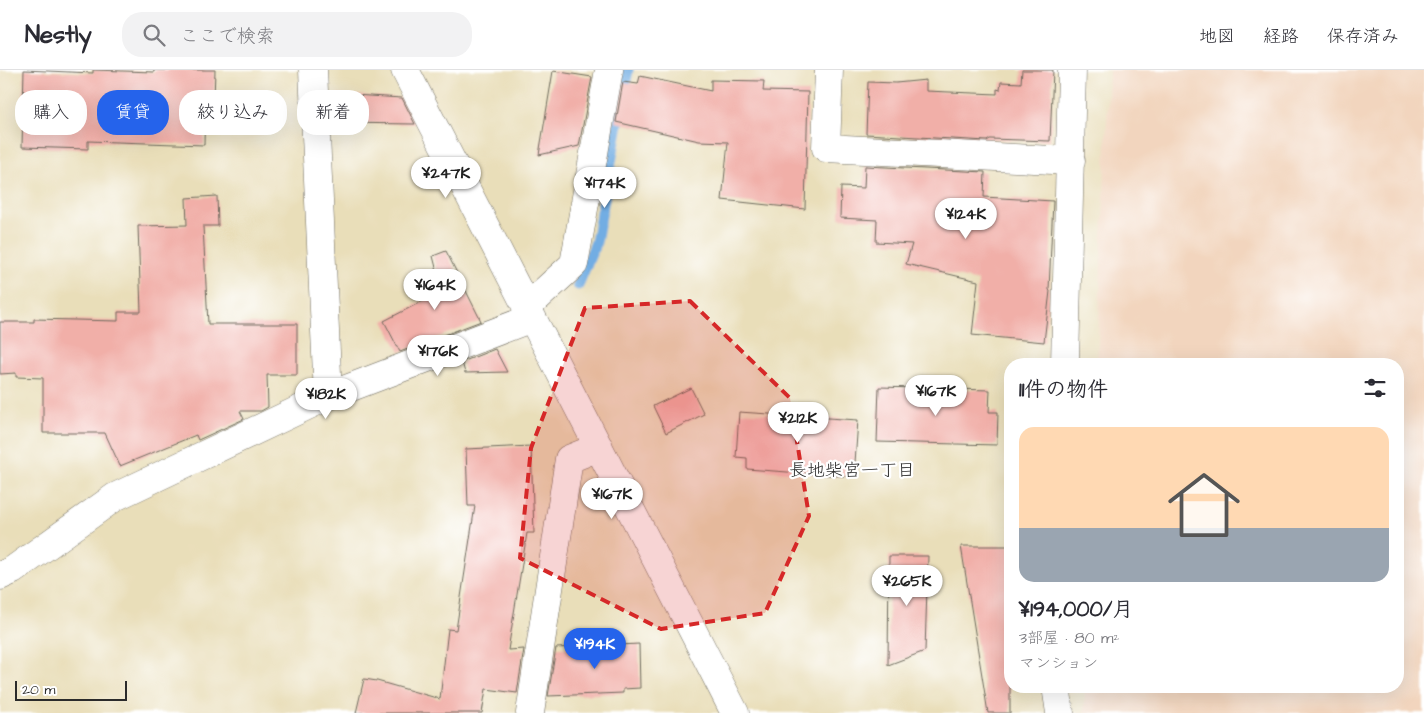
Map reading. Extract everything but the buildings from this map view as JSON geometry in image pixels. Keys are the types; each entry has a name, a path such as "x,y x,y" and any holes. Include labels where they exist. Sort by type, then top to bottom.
{"street":[{"path":"313,70 328,396"},
{"path":"405,70 735,713"},
{"path":"0,576 13,570 115,497 328,396 529,313 574,264 609,70"},
{"path":"829,70 826,148 1071,161"},
{"path":"1065,358 1072,70"},
{"path":"530,713 569,459 599,447"},
{"path":"1057,693 1060,713"}],"highlighted area":[{"path":"690,301 790,398 809,516 765,613 661,629 520,558 531,448 585,308"}],"shaded area":[{"path":"1109,70 1424,70 1424,713 1084,713 1085,693 1404,693 1404,358 1097,358"}],"waterway":[{"path":"578,285 596,242 628,70"}],"district":[{"name":"長地柴宮一丁目","path":"852,470"}]}
